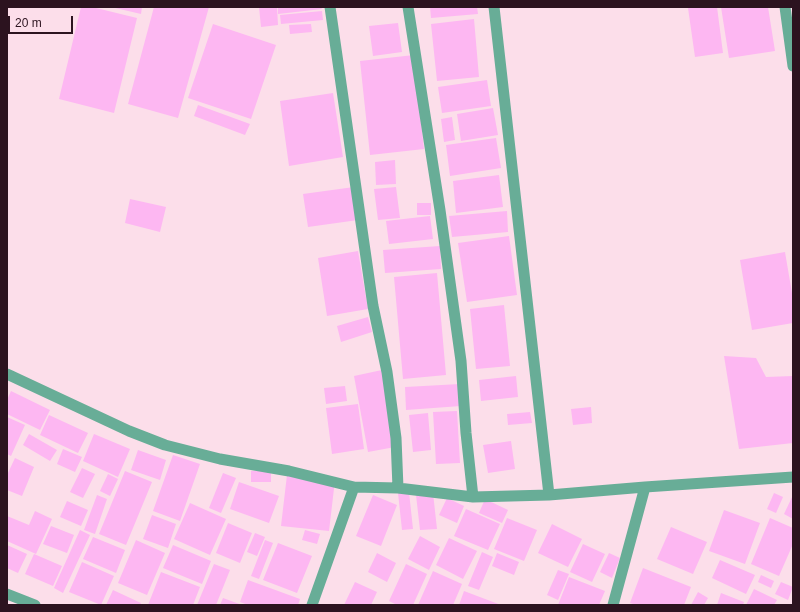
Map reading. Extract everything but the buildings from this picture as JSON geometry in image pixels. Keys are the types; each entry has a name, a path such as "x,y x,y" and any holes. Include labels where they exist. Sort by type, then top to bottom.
{"street":[{"path":"330,7 373,306 387,372 396,438 398,488"},
{"path":"408,7 440,210 461,361 466,433 473,498"},
{"path":"494,7 549,496"},
{"path":"785,7 793,66"},
{"path":"7,374 129,431 165,445 220,459 289,471 354,487 398,488 473,498 549,496 645,487 793,477"},
{"path":"312,605 354,487"},
{"path":"613,605 645,487"},
{"path":"7,594 35,605"}]}
